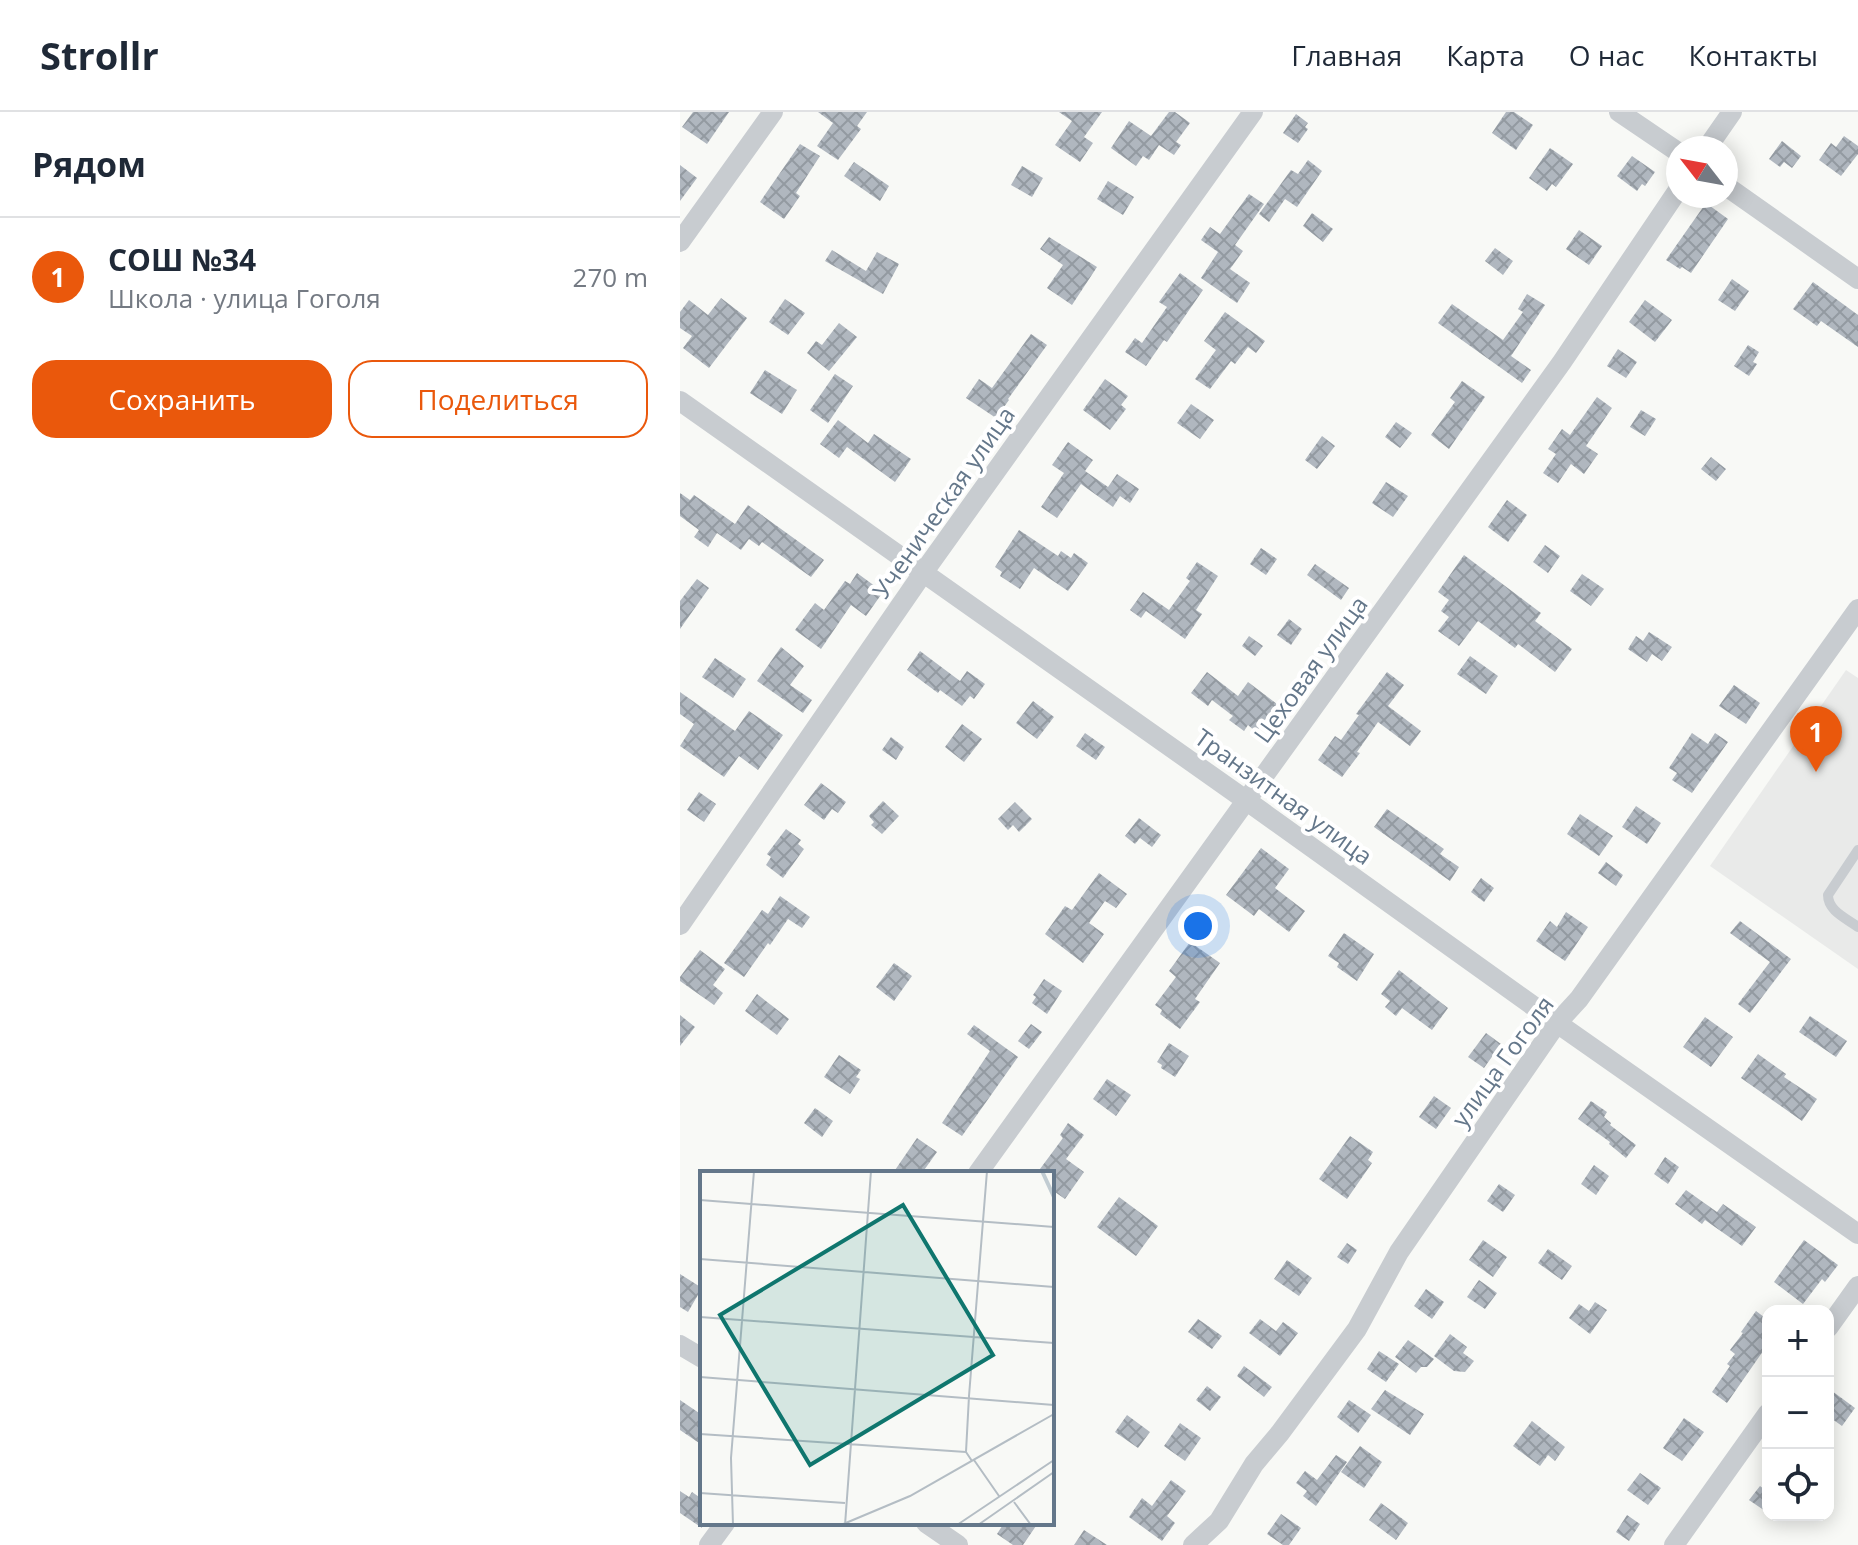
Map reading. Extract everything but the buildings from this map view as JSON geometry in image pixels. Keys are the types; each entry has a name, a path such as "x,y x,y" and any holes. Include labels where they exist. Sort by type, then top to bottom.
{"street":[{"path":"680,242 773,112"},
{"name":"Ученическая улица","path":"680,925 923,573 1253,112"},
{"path":"1619,112 1666,144"},
{"path":"1715,136 1732,112"},
{"path":"1738,194 1858,279"},
{"name":"Цеховая улица","path":"979,1171 1562,362 1666,208"},
{"name":"Транзитная улица","path":"680,401 1858,1234"},
{"name":"улица Гоголя","path":"1193,1545 1219,1521 1254,1464 1357,1329 1399,1252 1557,1023 1579,999 1858,609"},
{"path":"1834,1320 1858,1286"},
{"path":"680,1345 700,1357"},
{"path":"1674,1545 1762,1421"},
{"path":"709,1545 724,1525"},
{"path":"929,1525 958,1545"}],"lane":[{"path":"1858,850 1828,895 1828,902 1831,908 1858,927"}],"shaded area":[{"path":"1846,670 1858,678 1858,969 1710,866"}],"place":[{"name":"СОШ №34","path":"1816,772"}]}
